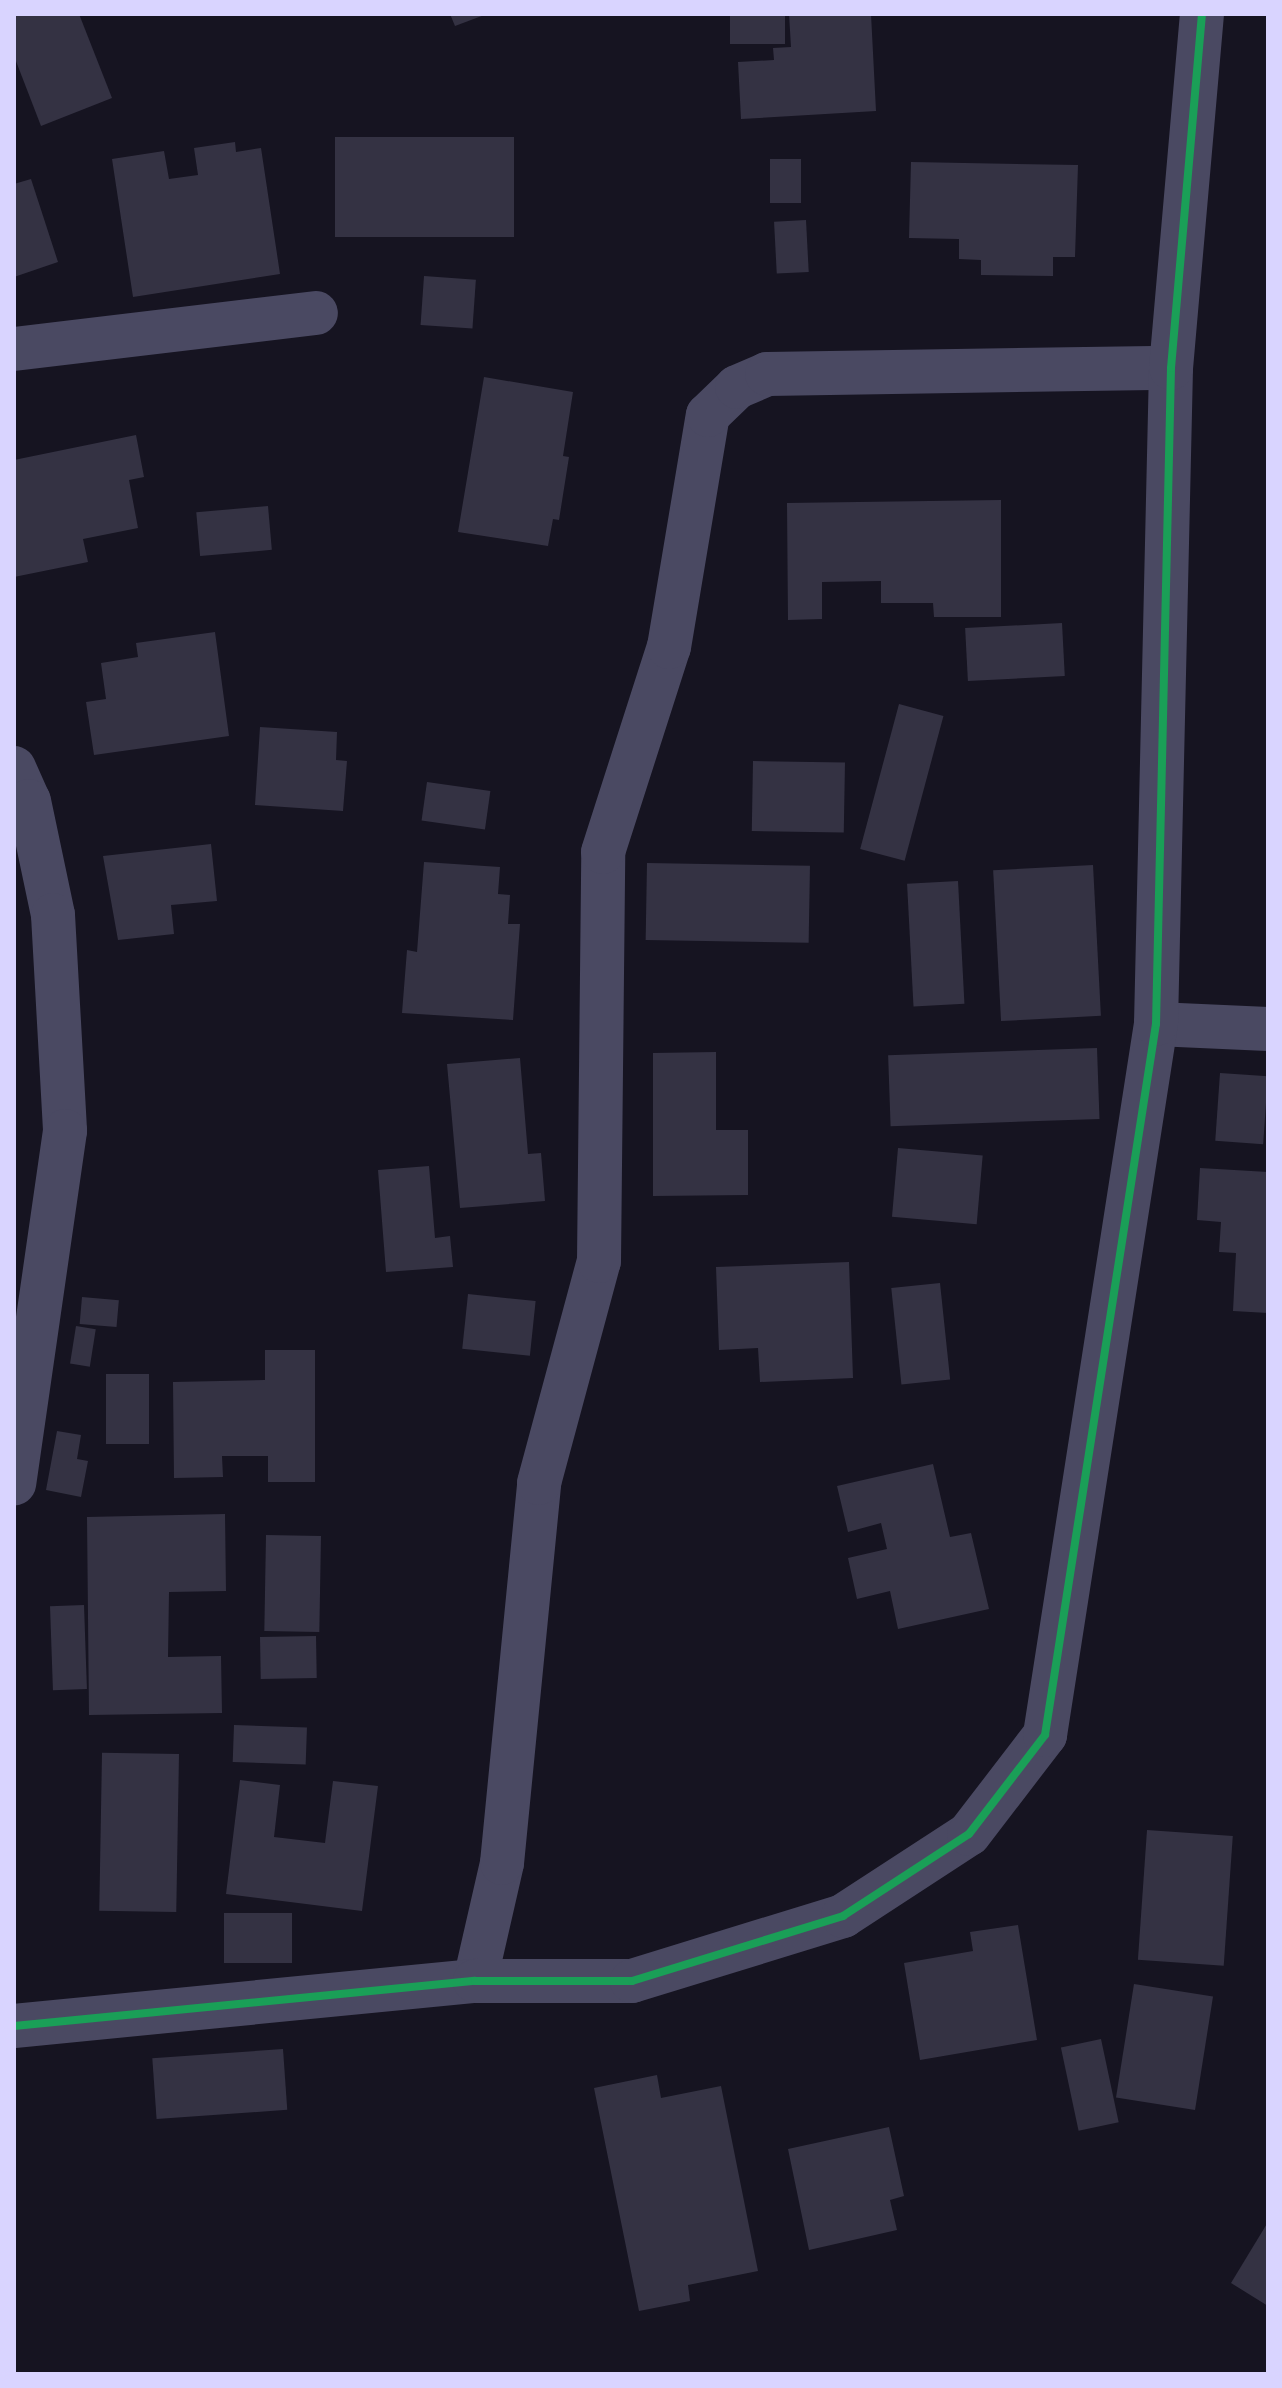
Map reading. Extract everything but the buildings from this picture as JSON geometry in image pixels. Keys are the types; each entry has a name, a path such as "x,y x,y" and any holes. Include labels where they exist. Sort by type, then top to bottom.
{"street":[{"path":"14,2026 475,1981 632,1981 843,1916 969,1834 1045,1735 1156,1024 1171,368 1202,14"},
{"path":"14,349 316,313"},
{"path":"475,1981 502,1863 539,1483 599,1261 603,852 669,647 708,415 737,387 767,374 1171,368"},
{"path":"14,768 29,801 53,915 65,1131 14,1483"},
{"path":"1156,1024 1268,1029"}],"cycle path":[{"path":"14,2026 475,1981 632,1981 843,1916 969,1834 1045,1735 1156,1024 1171,368 1202,14"}]}
